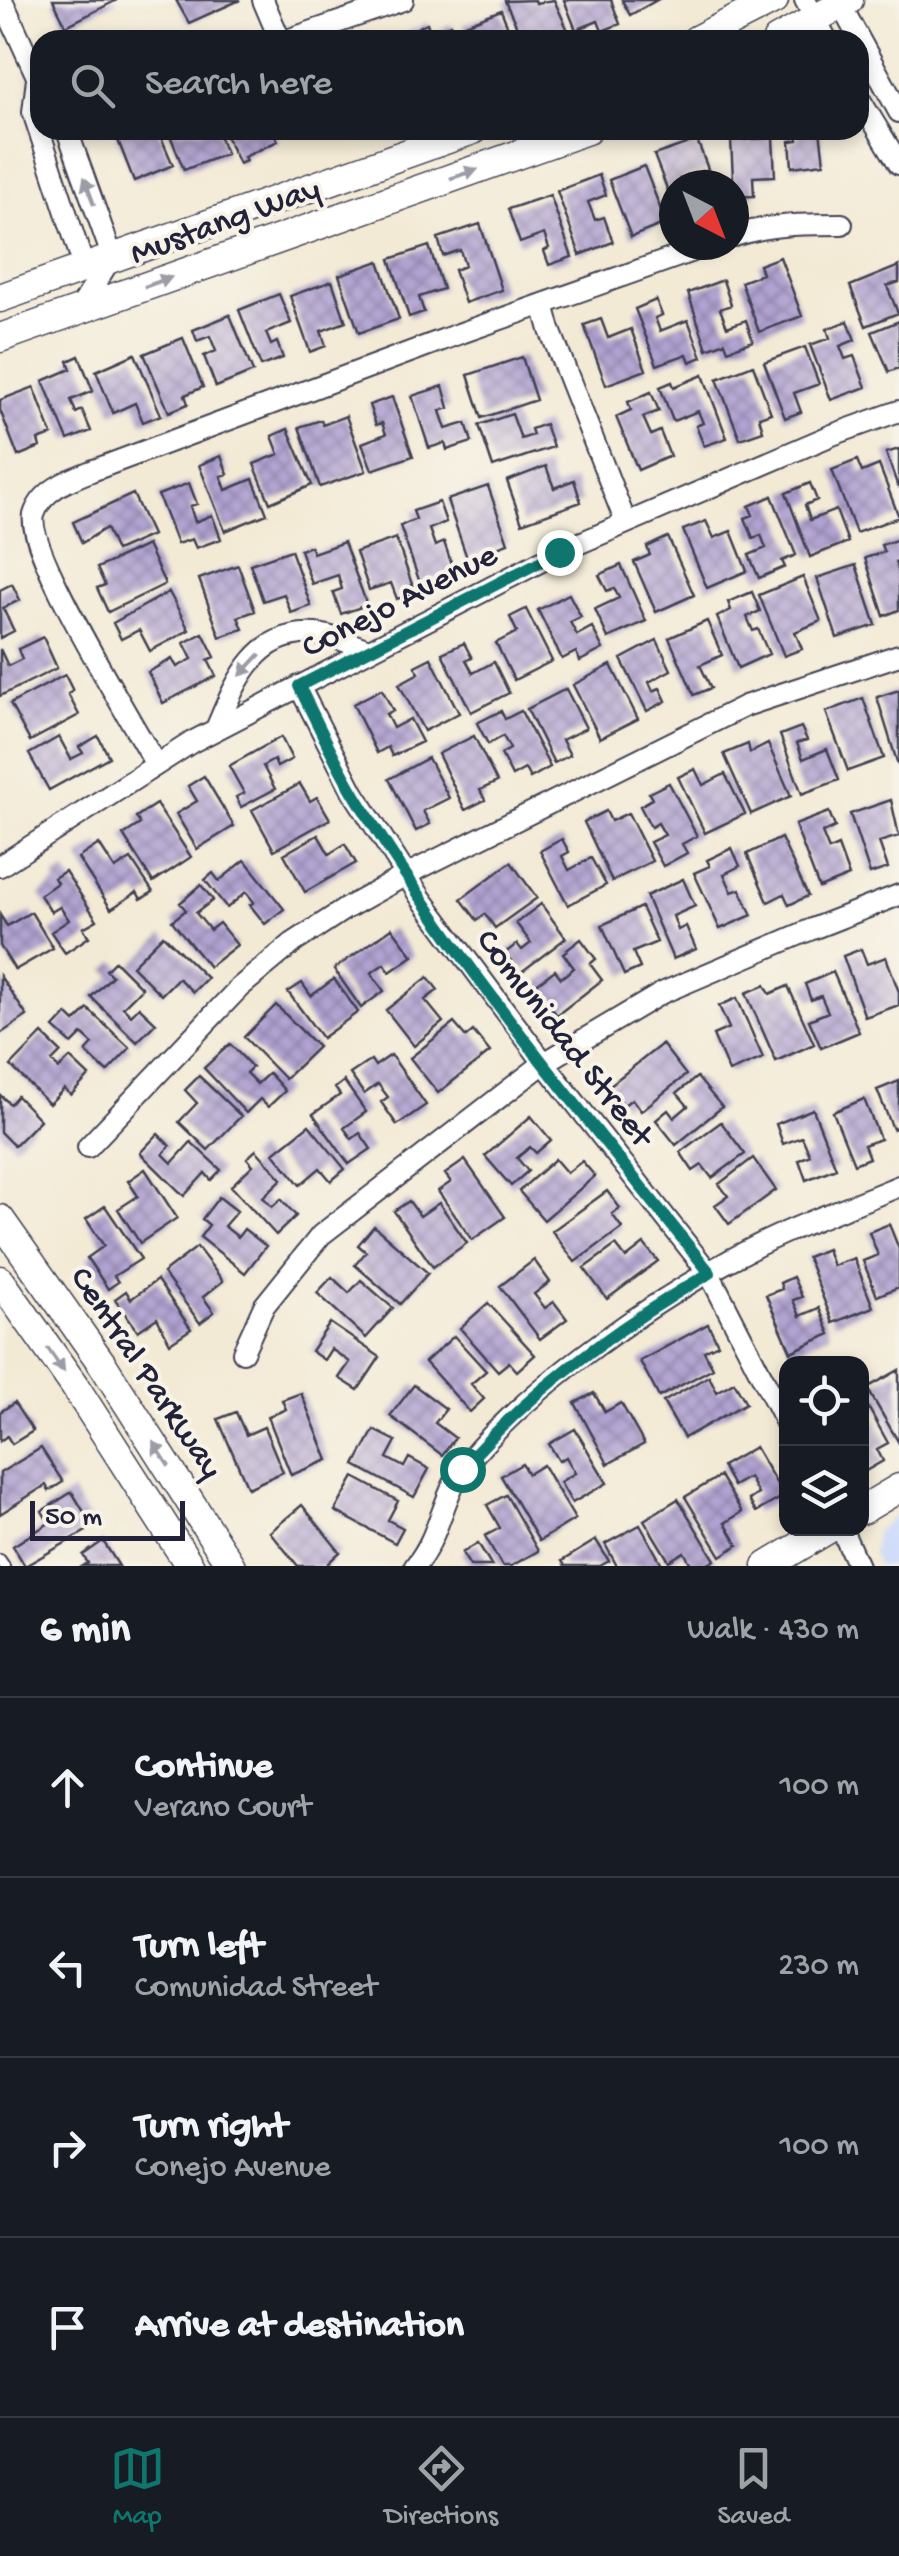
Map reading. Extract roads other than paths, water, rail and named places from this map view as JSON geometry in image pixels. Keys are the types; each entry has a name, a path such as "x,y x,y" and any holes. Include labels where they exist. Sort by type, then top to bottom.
{"street":[{"path":"2,0 30,63"},
{"path":"263,0 279,30"},
{"path":"314,30 403,0"},
{"path":"716,30 774,0"},
{"path":"816,20 843,2 857,30"},
{"path":"869,53 899,112"},
{"path":"869,114 899,164"},
{"path":"42,140 84,267"},
{"path":"71,140 112,257 79,310"},
{"name":"Mustang Way","path":"0,298 445,140"},
{"name":"Mustang Way","path":"0,338 559,140"},
{"path":"749,231 789,224 842,224"},
{"path":"156,765 51,576 34,535 34,516 45,496 68,480 668,260"},
{"path":"543,304 626,524"},
{"name":"Conejo Avenue","path":"0,866 216,729 559,552 899,410"},
{"path":"216,729 240,672 282,638 318,634 369,650"},
{"path":"88,1147 239,988 293,943 406,875 744,706 899,656"},
{"name":"Comunidad Street","path":"299,686 353,792 406,875 544,1063 710,1273 779,1409"},
{"path":"242,1352 264,1306 321,1234 544,1063 662,993 899,896"},
{"path":"415,1566 462,1469 528,1400 667,1298 752,1248 899,1186"},
{"name":"Central Parkway","path":"0,1219 103,1365 232,1566"},
{"name":"Central Parkway","path":"0,1280 74,1385 190,1566"},
{"path":"869,1506 899,1488"},
{"path":"767,1566 817,1536"},
{"path":"845,1536 858,1566"}]}
